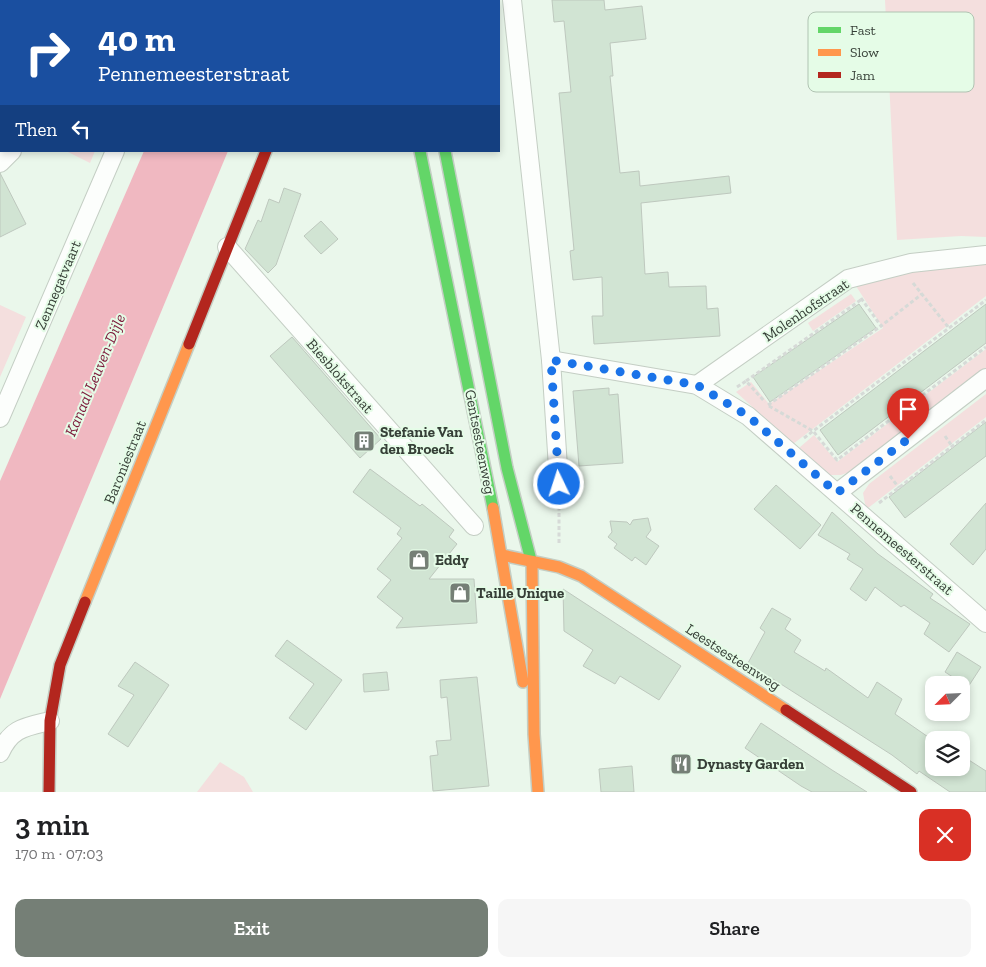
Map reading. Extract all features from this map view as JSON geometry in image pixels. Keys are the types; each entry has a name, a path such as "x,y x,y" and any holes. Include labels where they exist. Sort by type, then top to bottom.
{"main road":[{"name":"Baroniestraat","path":"49,792 50,721 60,665 266,152"},
{"name":"Gentsesteenweg","path":"420,152 502,555 511,626 534,734"},
{"name":"Gentsesteenweg","path":"445,152 507,468 532,560 534,734 538,792"},
{"name":"Leestsesteenweg","path":"502,555 532,560 581,576 911,792"}],"street":[{"path":"512,0 551,360 559,484"},
{"path":"0,163 11,152"},
{"name":"Zennegatvaart","path":"0,418 115,152"},
{"name":"Biesblokstraat","path":"227,247 474,526"},
{"name":"Molenhofstraat","path":"697,385 848,279 899,266 986,256"},
{"name":"Pennemeesterstraat","path":"551,360 697,385 748,416 986,623"},
{"path":"837,493 986,378"},
{"path":"0,753 6,738 24,727 50,721"}],"path":[{"path":"899,266 949,328"},
{"path":"848,279 881,326"},
{"path":"768,405 881,326 922,294"},
{"path":"721,400 862,299"},
{"path":"788,451 986,300"},
{"path":"746,381 768,405 813,432 837,460 986,348"},
{"path":"863,516 986,420"}],"shaded area":[{"path":"885,0 986,0 986,237 961,236 897,240 890,92 974,92 974,12 886,12"},
{"path":"68,152 95,152 90,163"},
{"path":"986,265 986,296 793,444 736,392 751,382 769,404 883,328 856,286 907,269"},
{"path":"851,294 856,301 813,331 808,323"},
{"path":"0,305 26,317 0,377"},
{"path":"986,349 986,368 849,472 841,475 826,475 799,448 814,435 837,462"},
{"path":"986,394 986,417 868,508 865,504 863,493 869,484"},
{"path":"220,762 244,777 253,792 197,792"}],"water":[{"name":"Kanaal Leuven-Dijle","path":"144,152 228,152 0,699 0,481"}],"building":[{"path":"552,0 604,0 605,10 642,6 646,39 610,43 613,76 610,76 620,173 639,171 640,186 729,176 731,193 641,203 645,274 668,272 669,287 706,286 707,309 718,308 720,336 594,344 592,316 603,316 602,277 573,280 570,251 574,250 559,93 571,92 564,21 554,22"},
{"path":"0,173 26,224 0,237"},
{"path":"284,188 301,194 276,265 268,273 245,249 258,220 261,222 269,199 279,203"},
{"path":"321,221 338,239 321,254 304,236"},
{"path":"859,304 876,328 770,402 753,377"},
{"path":"986,304 986,343 838,455 820,430"},
{"path":"292,337 381,439 360,458 270,356"},
{"path":"609,388 609,395 618,394 623,463 579,466 573,391"},
{"path":"986,422 986,456 905,518 889,497"},
{"path":"370,469 420,506 422,504 454,530 449,537 457,544 429,579 474,579 477,623 396,628 403,618 377,597 391,580 377,569 402,538 397,534 401,528 353,492"},
{"path":"776,485 821,525 800,549 754,509"},
{"path":"986,503 986,549 973,565 950,544"},
{"path":"832,512 878,554 933,594 930,598 970,624 949,652 924,634 930,623 904,605 901,607 875,587 866,601 850,589 863,569 847,559 850,554 818,535"},
{"path":"648,518 651,530 646,537 659,546 646,565 635,557 632,561 614,548 617,544 608,537 612,532 610,521 627,522 630,525 633,520"},
{"path":"563,589 681,666 659,700 620,676 615,684 583,666 593,650 564,631"},
{"path":"772,608 791,619 785,629 801,640 794,652 825,671 826,668 868,698 877,682 902,699 895,714 925,735 925,775 919,771 917,774 892,755 748,663 765,632 760,628"},
{"path":"287,640 342,680 306,730 289,718 314,684 275,656"},
{"path":"957,652 981,667 970,684 970,676 951,676 945,672"},
{"path":"135,662 169,685 128,747 108,734 134,695 118,686"},
{"path":"387,672 389,690 364,692 363,674"},
{"path":"477,677 489,786 433,791 430,756 438,755 436,741 451,740 447,697 441,698 440,680"},
{"path":"761,723 867,792 812,792 801,786 745,748"},
{"path":"970,761 986,771 986,792 950,792 926,776 970,776"},
{"path":"632,766 634,792 601,792 599,769"}],"traffic: fast":[{"path":"420,152 493,508"},
{"path":"445,152 507,468 532,564"}],"traffic: slow":[{"path":"85,602 189,344"},
{"path":"493,508 523,682"},
{"path":"502,555 559,567 581,576 786,710"},
{"path":"532,564 534,734 538,792"}],"traffic: jam":[{"path":"189,344 266,152"},
{"path":"49,792 50,721 60,665 85,602"},
{"path":"786,710 911,792"}],"place":[{"name":"Stefanie Van den Broeck","path":"364,441"},
{"name":"Eddy","path":"419,560"},
{"name":"Taille Unique","path":"460,593"},
{"name":"Dynasty Garden","path":"681,764"}],"route":[{"path":"559,484 551,360 697,385 748,416 837,493 908,439"}]}
